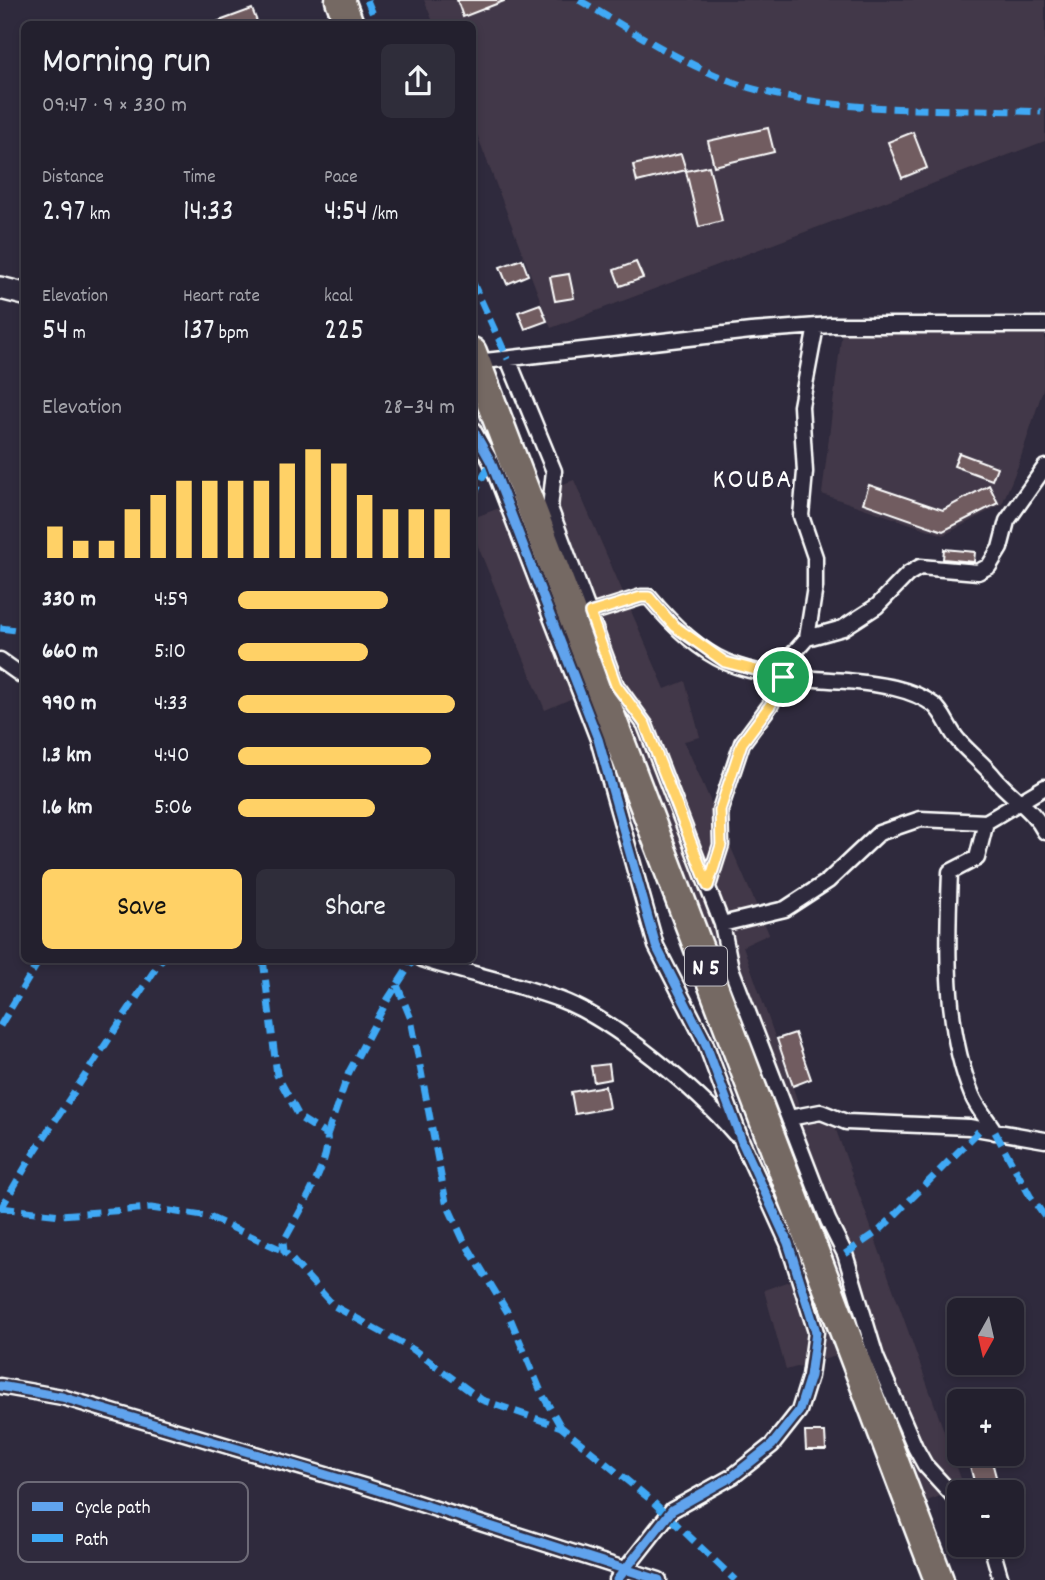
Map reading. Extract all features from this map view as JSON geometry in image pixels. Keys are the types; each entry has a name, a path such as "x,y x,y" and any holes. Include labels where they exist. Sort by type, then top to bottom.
{"highway":[{"path":"340,0 348,21"},
{"name":"N 5","path":"477,370 582,616 939,1580"}],"street":[{"path":"0,288 21,293"},
{"path":"477,370 508,359 816,326 902,323 982,327 1045,325"},
{"path":"708,886 721,845 720,810 742,743 771,704 793,654 807,638 815,587 815,557 800,516 806,472 801,405 816,326"},
{"path":"508,359 554,471 550,508 582,616 616,685 645,724 722,924 731,968 828,1220 845,1254 876,1357 915,1447 925,1465 947,1489"},
{"path":"476,436 496,474 598,738 656,946 705,1042 742,1142 788,1243 816,1332 810,1376 799,1410 772,1445 733,1476 672,1510 621,1575"},
{"path":"807,638 843,628 877,606 908,574 920,567 978,572 989,566 1000,548 1007,522 1045,467"},
{"path":"582,616 641,597 649,597 674,626 725,662 783,677 873,684 911,693 935,706 958,741 978,758 1006,791 1020,799 1039,820 1045,832"},
{"path":"0,660 21,675"},
{"path":"722,924 785,909 828,881 879,833 920,819 986,822 1020,799 1045,787"},
{"path":"986,822 977,858 950,872 947,927 952,1008 960,1059 973,1098 995,1132"},
{"path":"436,963 552,997 600,1020 653,1059 726,1123 742,1142"},
{"path":"789,1118 821,1112 846,1122 969,1127 1045,1140"},
{"path":"0,1387 74,1401 367,1488 621,1575 659,1580"},
{"path":"994,1557 1001,1580"}],"shaded area":[{"path":"424,0 1045,0 1045,141 551,328 476,132 476,21 433,21"},
{"path":"842,331 1045,331 1045,383 1018,466 1002,504 944,535 822,494"},
{"path":"574,480 665,689 685,681 700,737 684,741 769,934 743,946 800,1108 826,1102 947,1440 947,1466 956,1466 961,1480 947,1480 947,1493 911,1507 851,1352 786,1370 764,1290 820,1270 598,687 545,710 476,541 476,517"}],"building":[{"path":"457,0 504,0 504,1 463,17"},
{"path":"252,9 257,21 219,21"},
{"path":"768,128 774,152 714,166 708,141"},
{"path":"913,132 927,168 902,178 888,142"},
{"path":"681,154 686,170 637,182 633,165"},
{"path":"709,166 722,221 699,227 686,171"},
{"path":"522,259 528,275 507,284 500,267"},
{"path":"636,262 643,278 620,286 614,270"},
{"path":"569,274 574,298 555,301 550,277"},
{"path":"540,304 547,321 525,329 518,312"},
{"path":"959,453 997,467 992,480 954,466"},
{"path":"869,485 943,510 989,485 998,503 943,531 863,503"},
{"path":"944,549 975,552 974,562 943,559"},
{"path":"795,1033 811,1079 793,1086 777,1039"},
{"path":"609,1064 611,1079 594,1082 591,1066"},
{"path":"605,1086 609,1108 575,1114 571,1092"},
{"path":"805,1432 825,1432 826,1450 806,1450"},
{"path":"970,1466 993,1466 997,1480 974,1480"}],"marked path":[{"path":"367,0 376,21"},
{"path":"579,0 686,61 754,89 824,103 860,106 1041,112"},
{"path":"476,290 508,359"},
{"path":"476,490 491,462"},
{"path":"0,628 21,631"},
{"path":"0,1026 38,963"},
{"path":"0,1210 35,1151 159,963"},
{"path":"263,963 277,1075 300,1118 327,1135 324,1160 283,1243 284,1251 334,1306 414,1350 482,1400 561,1427 651,1500 735,1580"},
{"path":"327,1135 349,1072 388,999 411,963"},
{"path":"397,985 411,1019 446,1202 463,1239 508,1313 542,1394 561,1427"},
{"path":"845,1254 879,1231 981,1129"},
{"path":"995,1132 1030,1196 1045,1217"},
{"path":"1,1208 60,1215 151,1208 209,1217 284,1251"}],"cycle path":[{"path":"476,435 491,462 598,739 656,946 705,1042 742,1142 788,1243 816,1332 810,1376 799,1411 772,1445 733,1476 672,1510 617,1580"},
{"path":"0,1386 62,1397 367,1487 659,1580"}],"district":[{"name":"KOUBA","path":"753,477"}],"route":[{"path":"649,597 674,626 725,662 783,677 771,704 742,743 720,810 721,845 708,886 645,724 616,685 590,613 649,597"}]}
